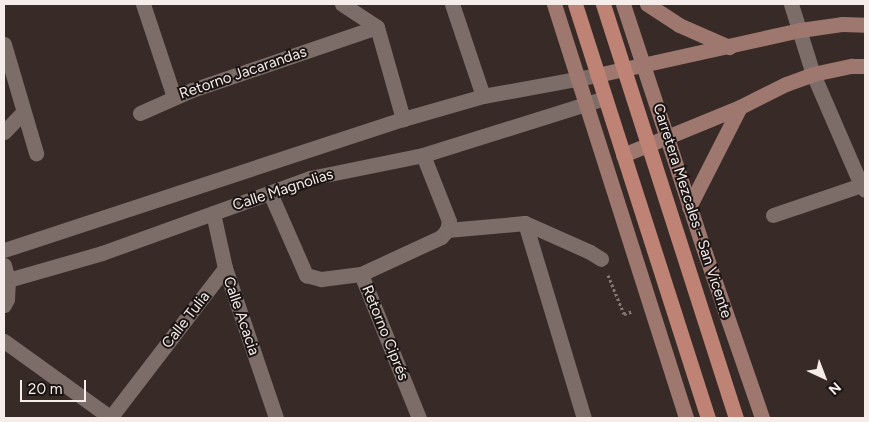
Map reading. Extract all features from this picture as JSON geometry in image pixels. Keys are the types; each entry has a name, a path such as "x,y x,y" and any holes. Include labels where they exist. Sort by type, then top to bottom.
{"main road":[{"path":"554,4 686,418"},
{"path":"575,4 708,418"},
{"name":"Carretera Mezcales - San Vicente","path":"603,4 736,418"},
{"name":"Carretera Mezcales - San Vicente","path":"623,4 689,207 762,418"},
{"path":"647,4 679,25 729,47"},
{"path":"597,75 800,30 842,24 865,24"},
{"path":"623,155 740,107 786,84 813,74 852,66 865,66"},
{"path":"689,207 740,107"}],"street":[{"name":"Retorno Jacarandas","path":"143,4 174,97 377,27"},
{"path":"342,4 377,27 403,119"},
{"path":"452,4 482,96"},
{"path":"773,215 863,188 813,74 792,4"},
{"path":"4,44 36,153"},
{"name":"Calle Magnolias","path":"4,250 403,119 482,96 597,75"},
{"path":"4,82 18,92"},
{"path":"140,113 174,97"},
{"name":"Calle Magnolias","path":"8,280 102,253 310,178 423,155 605,98"},
{"path":"4,132 23,112"},
{"path":"303,152 310,178"},
{"path":"423,155 449,220 447,230 525,223 590,252 601,259"},
{"path":"270,193 306,275 321,279 361,274"},
{"name":"Calle Acacia","path":"212,213 225,268 276,418"},
{"path":"525,223 584,418"},
{"name":"Retorno Ciprés","path":"419,418 361,274 441,237 447,230"},
{"path":"4,265 8,280 7,299 4,305"},
{"name":"Calle Tulia","path":"111,418 225,268"},
{"path":"5,344 111,418"}],"path":[{"path":"601,259 624,314"}]}
